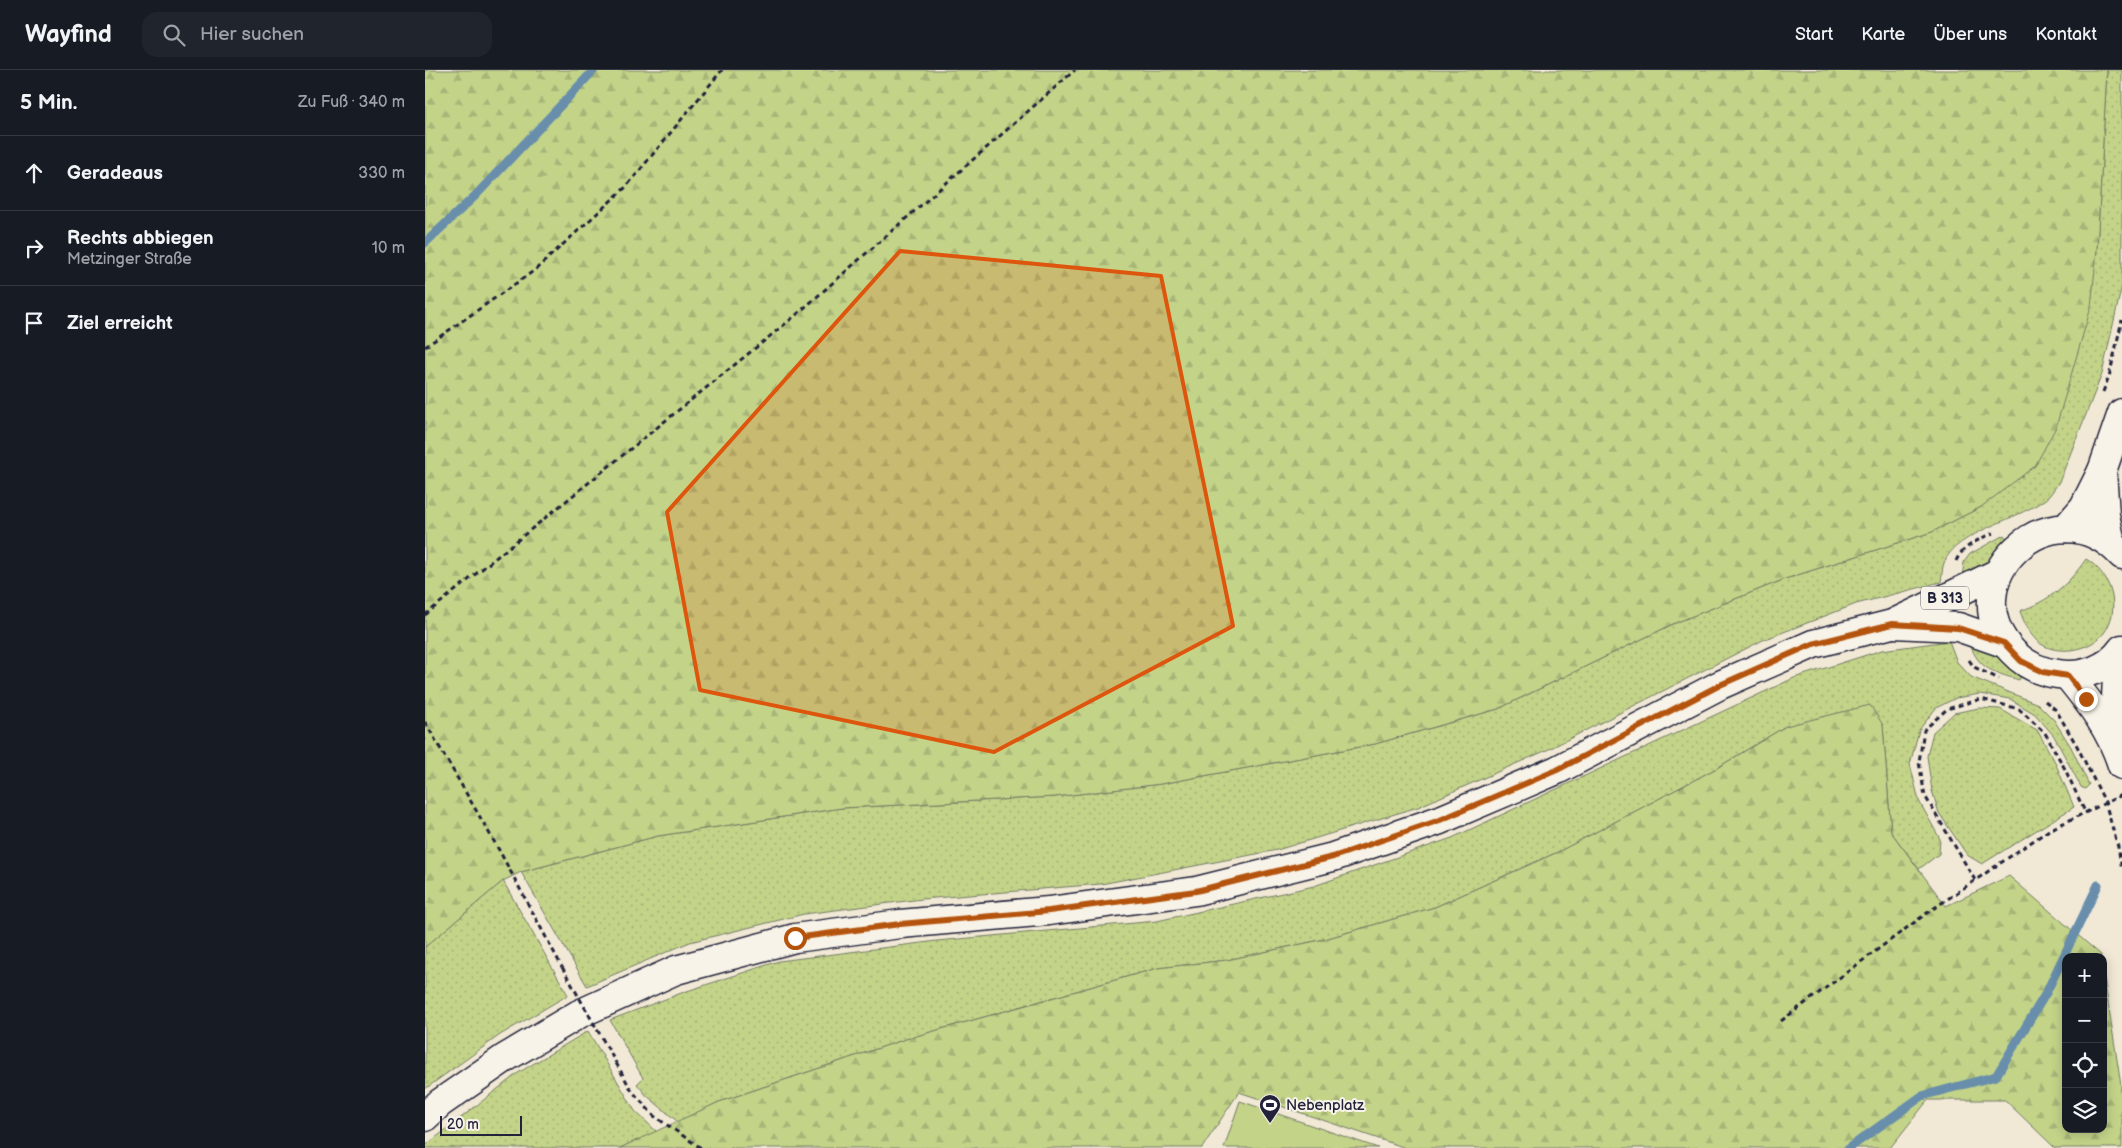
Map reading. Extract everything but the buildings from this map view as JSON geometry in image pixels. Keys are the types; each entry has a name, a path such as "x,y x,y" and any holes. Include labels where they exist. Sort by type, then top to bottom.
{"main road":[{"path":"2111,406 2102,471 2105,515 2116,549"},
{"path":"2066,528 2084,506 2102,471"},
{"path":"2116,549 2090,532 2066,528 2045,531 2025,540 2009,555 1998,573 1992,597 1995,621 2004,643 2021,661 2043,672 2068,676 2086,673 2103,666 2120,652"},
{"name":"B 313","path":"425,1117 440,1104 505,1058 579,1014 676,970 795,938 900,924 1049,911 1196,891 1333,857 1440,820 1557,770 1720,685 1813,644 1892,624 1998,573"},
{"name":"B 313","path":"1892,624 1958,628 2004,643"},
{"path":"2118,753 2120,652"},
{"path":"2068,676 2086,699 2118,753"}],"path":[{"path":"425,347 535,270 626,187 722,70"},
{"path":"425,615 795,316 1075,70"},
{"path":"2111,406 2110,373 2122,320"},
{"path":"1950,595 1949,577 1959,554 1979,539 1995,532"},
{"path":"1958,628 1964,652 1974,667 2006,682"},
{"path":"1975,880 1925,796 1919,762 1924,730 1947,709 1981,699 2019,709 2045,733 2065,769 2085,812"},
{"path":"2041,699 2056,710 2077,746 2105,802 2118,847 2122,870"},
{"path":"425,722 499,850 632,1091 654,1116 701,1148"},
{"path":"1781,1022 1927,913 2049,830 2122,794"}],"highlighted area":[{"path":"900,251 1161,276 1233,626 994,752 700,690 667,512"}],"green space":[{"path":"425,70 2107,70 2097,249 2091,307 2056,427 2035,466 1981,507 1932,532 1785,579 1675,623 1498,709 1375,744 1161,784 1055,797 842,808 658,836 521,872 503,881 425,947"},
{"path":"2107,70 2122,70 2122,285 2102,374 2060,480 2049,496 2024,512 1991,526 1962,542 1951,552 1944,563 1941,582 1856,604 1763,640 1547,750 1418,807 1277,850 1101,884 922,899 804,914 690,942 587,986 521,872 658,836 842,808 1055,797 1161,784 1375,744 1498,709 1675,623 1785,579 1932,532 1981,507 2097,249"},
{"path":"2004,535 2009,541 1998,553 1983,567 1962,579 1964,562 1970,554"},
{"path":"2086,559 2102,573 2111,592 2113,603 2109,623 2104,633 2098,639 2081,648 2062,650 2044,646 2031,634 2020,611 2040,602 2057,591 2072,577"},
{"path":"1949,641 1957,662 1971,677 2038,704 2054,720 2071,747 2089,785 2085,789 2081,787 2054,736 2035,714 2010,699 1980,694 1956,698 1936,708 1919,730 1910,764 1919,801 1940,839 1939,854 1919,869 1891,832 1883,725 1786,726 1717,768 1560,851 1435,907 1325,939 1227,960 1158,968 906,1039 719,1102 678,1122 646,1095 637,1084 643,1078 610,1020 684,992 779,961 937,941 1157,921 1314,886 1452,838 1794,678 1882,650"},
{"path":"1970,644 1998,653 2021,676 2019,680 1995,672 1983,665"},
{"path":"1870,705 1883,725 1891,832 1946,906 2009,876 2099,953 2062,953 2062,1133 2107,1133 2107,996 2122,1092 2122,1148 2055,1148 2005,1100 1928,1100 1890,1148 1406,1148 1239,1092 1202,1148 620,1148 719,1102 906,1039 1158,968 1227,960 1325,939 1435,907 1560,851 1717,768 1786,726"},
{"path":"1979,708 2000,709 2037,730 2054,760 2074,807 1982,864 1967,855 1939,813 1932,791 1927,756 1933,732 1954,713"},
{"path":"503,881 568,995 500,1035 425,1089 425,947"},
{"path":"588,1031 635,1111 657,1132 620,1148 425,1148 425,1146 518,1073"},
{"name":"Nebenplatz","path":"1240,1101 1378,1148 1224,1148"}],"waterway":[{"path":"425,243 476,195 594,70"},
{"path":"1849,1148 1922,1096 1996,1076 2046,993 2098,885"}],"place":[{"name":"Nebenplatz","path":"1270,1124"}],"route":[{"path":"795,938 900,924 1049,911 1196,891 1333,857 1440,820 1557,770 1720,685 1813,644 1892,624 1958,628 2004,643 2021,661 2043,672 2068,676 2086,699"}]}
